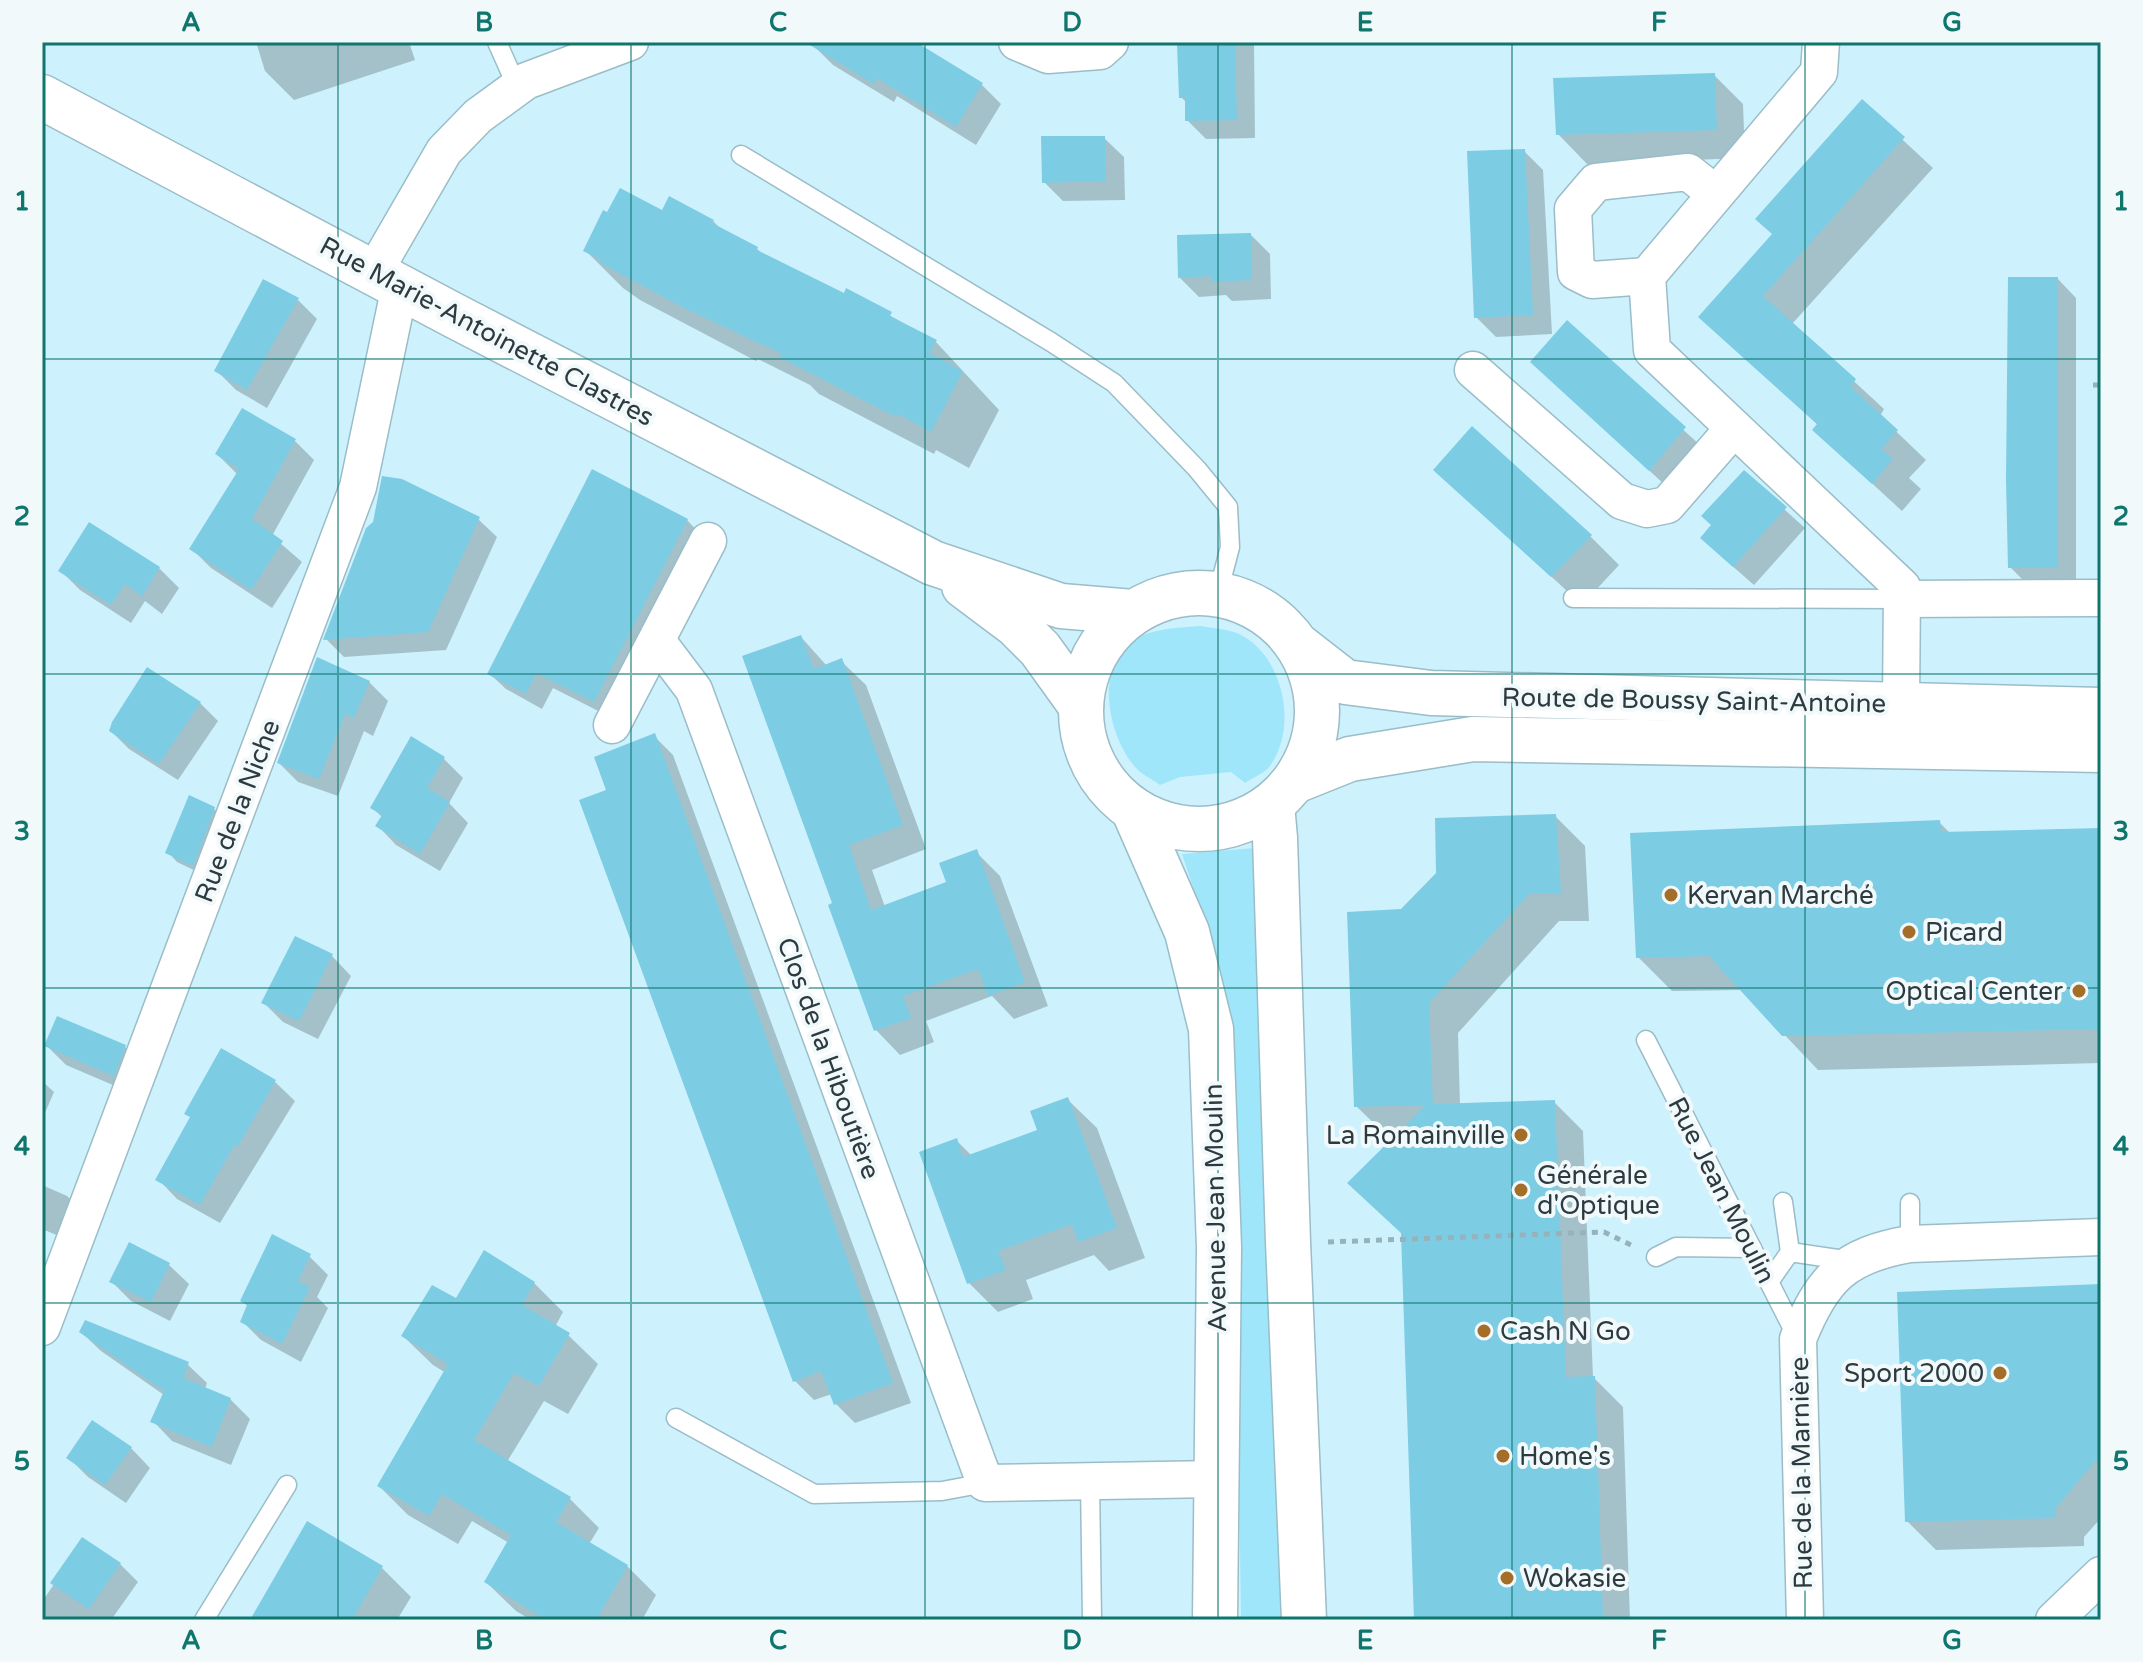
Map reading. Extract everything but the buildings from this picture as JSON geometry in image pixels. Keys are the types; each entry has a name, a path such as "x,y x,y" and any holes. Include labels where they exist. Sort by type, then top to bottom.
{"main road":[{"name":"Rue Marie-Antoinette Clastres","path":"42,97 933,563 1061,606 1133,612"},
{"name":"Rue Marie-Antoinette Clastres","path":"933,563 1016,625 1040,649 1081,706"},
{"path":"1189,593 1218,593 1243,600 1266,613 1286,629 1300,647 1312,673 1318,701 1316,729 1309,756 1283,793 1239,822 1203,829 1166,825 1133,809 1105,783 1091,760 1083,733 1081,706 1088,669 1107,637 1133,612 1160,599 1189,593"},
{"name":"Route de Boussy Saint-Antoine","path":"1300,647 1345,682 1431,693 2101,710"},
{"name":"Route de Boussy Saint-Antoine","path":"1283,793 1350,759 1473,739 2101,750"},
{"path":"1283,793 1275,838 1304,1620"},
{"name":"Avenue Jean Moulin","path":"1133,809 1187,932 1211,1029 1219,1247 1215,1620"}],"street":[{"name":"Rue de la Niche","path":"42,1327 358,487 387,279 444,151 478,116 526,81 630,42"},
{"path":"1017,42 1048,55 1100,51 1110,42"},
{"path":"1821,42 1819,72 1647,276 1652,350 1902,587 1901,705"},
{"path":"1647,276 1592,280 1576,272 1573,209 1596,182 1688,172 1716,194"},
{"path":"1473,370 1622,501 1647,509 1667,505 1734,428"},
{"path":"612,725 708,541"},
{"path":"1902,599 2101,598"},
{"name":"Clos de la Hiboutière","path":"657,641 694,690 985,1483"},
{"name":"Rue de la Marnière","path":"1805,1620 1798,1339 1809,1311 1824,1289 1851,1261 1879,1249 1910,1244 2101,1237"},
{"path":"985,1483 1215,1479"},
{"path":"2054,1620 2101,1575"}],"lane":[{"path":"497,42 517,87"},
{"path":"741,155 1114,383 1197,469 1228,507 1230,547 1218,593"},
{"path":"1573,598 1902,599"},
{"name":"Rue Jean Moulin","path":"1646,1040 1798,1339"},
{"path":"1769,1282 1790,1252 1783,1202"},
{"path":"1910,1203 1910,1244"},
{"path":"1656,1257 1676,1247 1752,1248"},
{"path":"1790,1252 1851,1261"},
{"path":"676,1418 814,1494 942,1491 985,1483"},
{"path":"1090,1481 1092,1620"},
{"path":"204,1620 287,1485"}],"path":[{"path":"2093,385 2101,385"},
{"path":"1327,1242 1604,1232 1656,1257"}],"shaded area":[{"path":"1201,626 1237,633 1253,643 1266,657 1282,692 1284,731 1279,750 1268,769 1245,783 1231,772 1180,777 1160,785 1135,767 1119,740 1110,707 1111,674 1125,647 1141,636 1161,630"},
{"path":"1255,848 1285,1620 1241,1620 1234,1136 1205,924 1182,854"}],"place":[{"name":"Kervan Marché","path":"1671,895"},
{"name":"Picard","path":"1909,932"},
{"name":"Optical Center","path":"2079,991"},
{"name":"La Romainville","path":"1521,1135"},
{"name":"Générale d'Optique","path":"1521,1190"},
{"name":"Cash N Go","path":"1484,1331"},
{"name":"Sport 2000","path":"2000,1373"},
{"name":"Home's","path":"1503,1456"},
{"name":"Wokasie","path":"1507,1578"}]}
